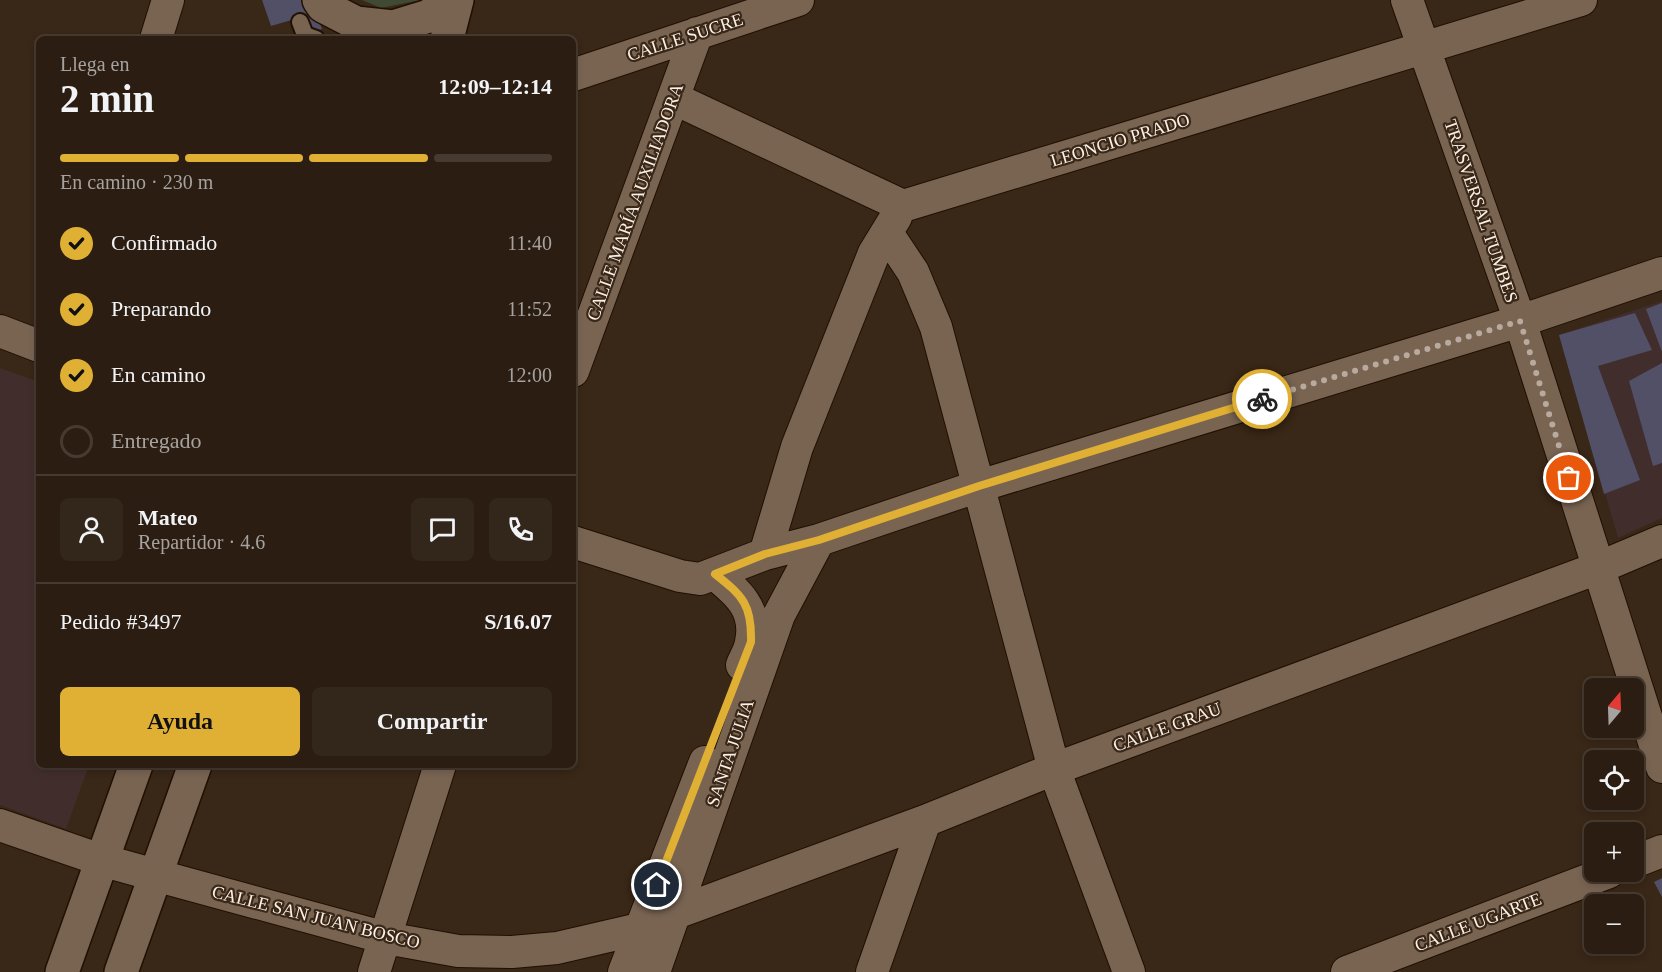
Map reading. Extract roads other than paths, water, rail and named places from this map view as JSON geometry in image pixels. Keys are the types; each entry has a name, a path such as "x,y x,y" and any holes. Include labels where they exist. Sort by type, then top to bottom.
{"main road":[{"path":"314,9 356,23 393,27 429,16 450,0"},
{"path":"448,36 457,0"},
{"path":"314,9 333,36"},
{"path":"62,972 135,768"},
{"path":"121,972 194,768"}],"street":[{"path":"157,36 168,0"},
{"name":"CALLE SUCRE","path":"576,74 798,0"},
{"name":"TRASVERSAL TUMBES","path":"1407,0 1520,321 1662,767"},
{"name":"LEONCIO PRADO","path":"903,206 1581,0"},
{"name":"CALLE MARÍA AUXILIADORA","path":"576,363 698,33"},
{"path":"673,98 903,206 874,253 797,447 765,554"},
{"path":"887,233 913,272 936,327 1054,769 1129,972"},
{"path":"576,543 680,576 700,579 765,554 819,540 979,486 1520,321 1662,273"},
{"path":"0,332 36,345"},
{"name":"SANTA JULIA","path":"654,972 778,615 819,540"},
{"name":"CALLE GRAU","path":"673,914 925,821 1054,769 1598,568 1662,541"},
{"name":"SANTA JULIA","path":"624,972 751,642 752,620 740,594 715,574"},
{"path":"374,972 439,768"},
{"path":"872,972 925,821"},
{"name":"CALLE SAN JUAN BOSCO","path":"0,825 101,860 155,875 386,938 458,951 512,952 557,948 639,929 673,914"},
{"path":"1644,858 1662,851"},
{"name":"CALLE UGARTE","path":"1347,972 1584,882"}],"lane":[{"path":"308,36 305,35 314,9"}]}
